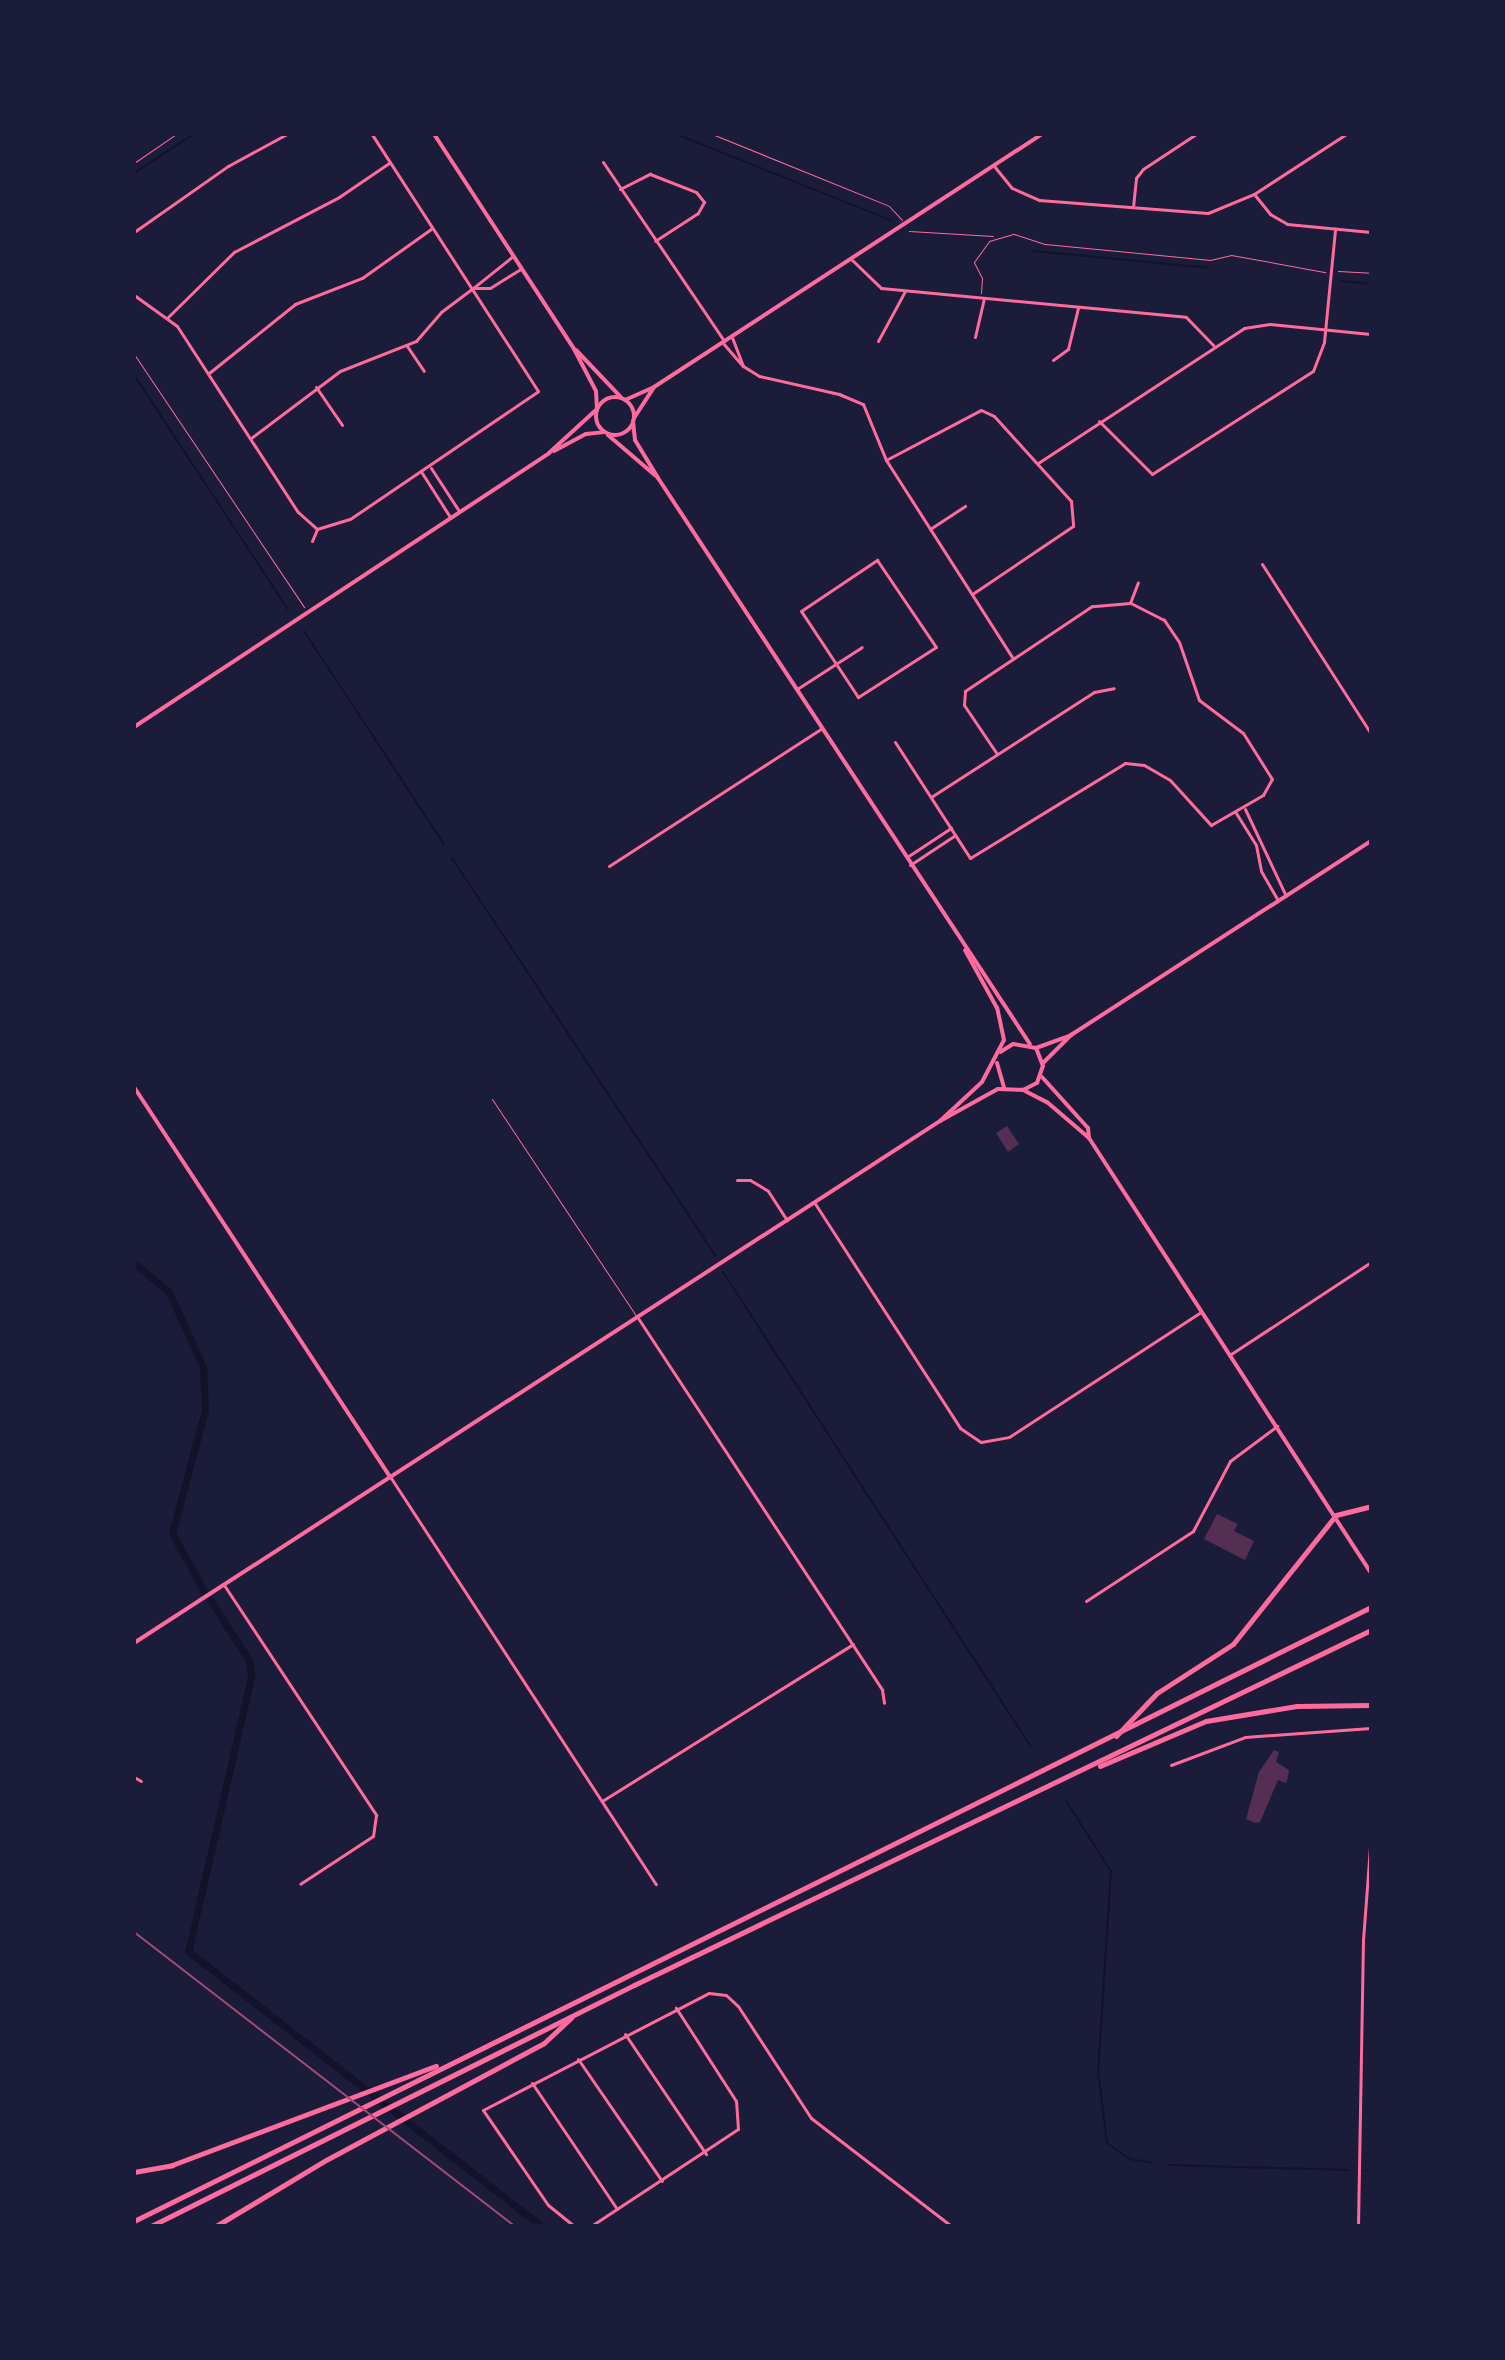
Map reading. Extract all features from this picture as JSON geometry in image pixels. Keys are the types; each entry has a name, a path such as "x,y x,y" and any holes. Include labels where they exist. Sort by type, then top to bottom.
{"highway":[{"path":"1113,1739 1157,1693 1233,1644 1336,1515 1371,1506"},
{"path":"134,2221 390,2092 1113,1739 1371,1607"},
{"path":"151,2226 575,2014 1371,1630"},
{"path":"1036,1793 1206,1721 1297,1706 1371,1705"},
{"path":"216,2226 367,2138 544,2043 575,2014"},
{"path":"134,2172 172,2165 380,2084 449,2063"}],"main road":[{"path":"434,134 574,349 596,391 597,409 605,432 658,478"},
{"path":"549,453 606,399 624,399 654,387 1042,134"},
{"path":"574,349 624,399 633,420 635,440 658,478 1043,1063"},
{"path":"134,727 549,453 586,434 622,433 654,387"},
{"path":"1089,1138 1088,1128 1046,1086 1041,1073 1043,1063 1071,1035 1371,841"},
{"path":"940,1121 977,1089 1000,1052 1001,1021 965,948"},
{"path":"1000,1052 1013,1044 1033,1046 1071,1035"},
{"path":"997,1061 998,1080 1006,1089"},
{"path":"1023,1090 1041,1073"},
{"path":"134,1087 390,1477"},
{"path":"134,1643 940,1121 1006,1089 1023,1090 1047,1102 1089,1138 1336,1515 1370,1572"}],"street":[{"path":"134,232 228,166 287,134"},
{"path":"317,529 350,519 538,396 535,383 372,134"},
{"path":"1133,208 1136,178 1143,169 1196,134"},
{"path":"994,166 1012,188 1039,200 1208,213 1254,194 1346,134"},
{"path":"168,317 234,252 339,197 390,162"},
{"path":"603,162 723,342 743,366 759,376 839,394 863,404 886,460 1012,657"},
{"path":"620,189 650,174 696,192 704,202 698,213 655,241"},
{"path":"1254,194 1278,220 1371,232"},
{"path":"209,373 295,304 362,278 432,229"},
{"path":"1099,421 1146,472 1152,474 1313,371 1326,328 1335,229"},
{"path":"251,438 316,387 355,363 407,346 513,256"},
{"path":"851,259 870,283 905,291 1186,317 1214,346"},
{"path":"473,288 490,288 521,268"},
{"path":"878,341 905,291"},
{"path":"134,295 168,317 209,373 298,512 317,529"},
{"path":"975,337 982,299"},
{"path":"1053,360 1068,349 1078,308"},
{"path":"1038,463 1214,346 1254,325 1326,328 1371,334"},
{"path":"731,336 743,366"},
{"path":"407,346 424,371"},
{"path":"316,387 342,425"},
{"path":"886,460 981,410 994,416 1071,501 1073,526 972,594"},
{"path":"430,468 459,511"},
{"path":"422,473 450,517"},
{"path":"930,529 965,506"},
{"path":"312,541 317,529"},
{"path":"881,561 936,647 863,696 853,693 835,665 801,611 881,561"},
{"path":"1262,564 1371,734"},
{"path":"1130,603 1138,582"},
{"path":"895,742 970,858 1125,763 1144,765 1170,780 1206,824 1218,824 1271,787 1269,771 1243,733 1199,700 1179,642 1164,620 1130,603 1092,606 1012,657 963,695 997,754"},
{"path":"797,689 862,647"},
{"path":"931,797 1094,692 1114,688"},
{"path":"609,866 822,728"},
{"path":"1244,808 1286,896"},
{"path":"1236,813 1256,845 1261,871 1278,901"},
{"path":"906,858 951,828"},
{"path":"910,865 955,835"},
{"path":"737,1180 760,1184 787,1220"},
{"path":"814,1202 960,1428 981,1442 1009,1437 1203,1311"},
{"path":"1231,1354 1371,1263"},
{"path":"638,1318 853,1644 882,1690 884,1703"},
{"path":"1086,1601 1193,1531 1230,1461 1277,1426"},
{"path":"390,1477 656,1884"},
{"path":"224,1585 376,1815 373,1836 300,1884"},
{"path":"602,1801 853,1644"},
{"path":"1171,1765 1245,1737 1371,1728"},
{"path":"134,1777 141,1781"},
{"path":"1358,2226 1363,1940 1371,1834"},
{"path":"574,2226 548,2205 483,2110 709,1993 726,1995 811,2118 951,2226"},
{"path":"591,2226 707,2154 738,2129 741,2116 718,2073 676,2008"},
{"path":"625,2034 707,2154"},
{"path":"578,2059 663,2182"},
{"path":"532,2083 618,2211"}],"lane":[{"path":"492,1099 638,1318"}],"path":[{"path":"134,163 176,134"},
{"path":"712,134 889,206 915,234 935,230 994,238 1014,234 1045,244 1210,260 1231,255 1330,273 1371,273"},
{"path":"982,299 982,278 974,262 994,238"},
{"path":"134,354 307,612"}],"building":[{"path":"1007,1126 1019,1144 1008,1152 996,1133"},
{"path":"1217,1514 1238,1524 1234,1531 1254,1541 1245,1560 1204,1539"},
{"path":"1274,1750 1279,1752 1276,1762 1289,1770 1288,1777 1286,1783 1278,1780 1260,1822 1255,1823 1246,1819 1259,1772"}],"waterway":[{"path":"134,173 194,134"},
{"path":"676,134 892,221"},
{"path":"1033,251 1208,268"},
{"path":"1342,281 1371,284"},
{"path":"134,375 288,609"},
{"path":"304,631 444,844"},
{"path":"452,858 715,1256"},
{"path":"134,1263 169,1292 203,1367 205,1410 172,1533 204,1591"},
{"path":"723,1272 1031,1747"},
{"path":"210,1600 249,1660 251,1677 188,1951 541,2226"},
{"path":"1066,1801 1111,1871 1098,2071 1107,2143 1130,2159 1152,2163"},
{"path":"1168,2165 1349,2170"},
{"path":"1366,2170 1371,2171"}],"railway":[{"path":"134,1932 515,2226"}]}
